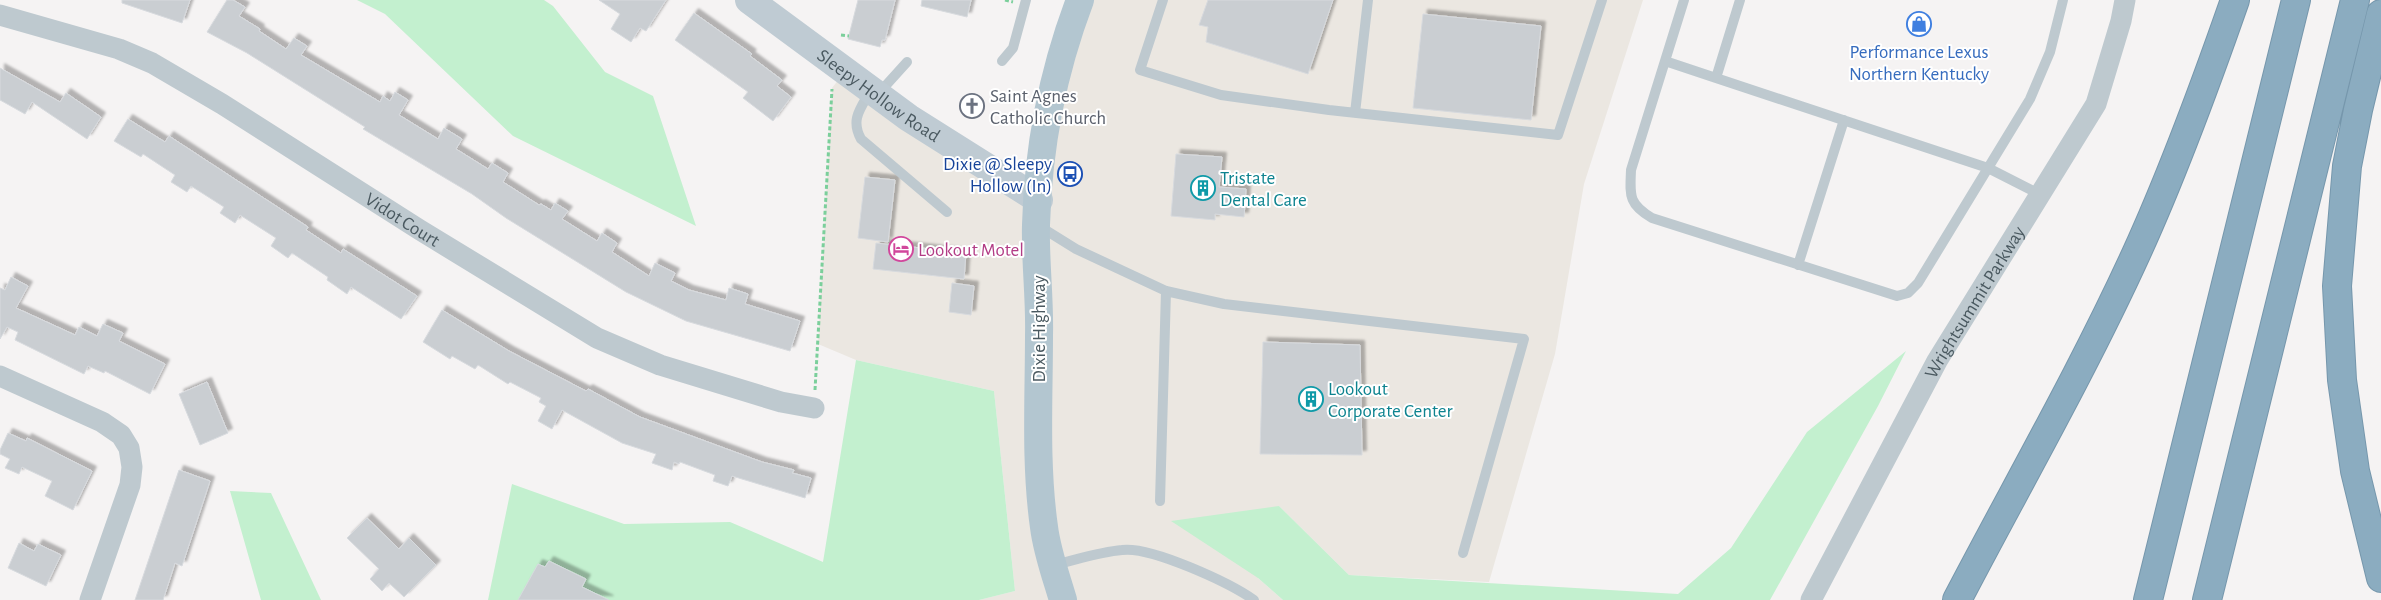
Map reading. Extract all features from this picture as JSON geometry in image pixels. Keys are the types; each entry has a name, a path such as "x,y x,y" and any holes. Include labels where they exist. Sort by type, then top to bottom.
{"highway":[{"path":"1957,600 2089,350 2136,254 2188,134 2235,0"},
{"path":"2148,600 2296,0"},
{"path":"2207,600 2355,0"},
{"path":"2381,14 2347,166 2337,286 2342,380 2355,471 2381,578"}],"main road":[{"name":"Sleepy Hollow Road","path":"750,0 1037,212"},
{"name":"Dixie Highway","path":"1063,600 1044,528 1039,466 1037,212 1042,159 1053,88 1062,52 1080,0"}],"street":[{"name":"Wrightsummit Parkway","path":"1811,600 1937,361 2096,104 2121,21 2125,0"},
{"name":"Vidot Court","path":"0,15 119,49 152,63 222,104 420,230 597,338 660,365 782,402 814,408"},
{"path":"0,376 102,422 121,435 129,448 132,467 130,485 90,600"}],"lane":[{"path":"1002,61 1013,48 1026,0"},
{"path":"1163,0 1140,70 1222,95 1355,113 1558,135 1602,0"},
{"path":"1355,113 1368,0"},
{"path":"1684,0 1631,170 1630,193 1638,210 1652,218 1897,296 1908,293 1918,283 2030,99 2050,52 2063,0"},
{"path":"1716,78 1740,0"},
{"path":"1665,61 1988,168 2040,195"},
{"path":"907,62 875,92 857,115 856,129 861,139 947,212"},
{"path":"1798,265 1844,120"},
{"path":"1037,212 1076,249 1166,291 1224,304 1524,339 1463,552"},
{"path":"1160,500 1166,291"},
{"path":"1053,566 1123,549 1144,551 1216,577 1254,600"}],"path":[{"path":"840,35 849,36"},
{"path":"814,408 832,88"}],"shaded area":[{"path":"1080,0 1643,0 1584,184 1555,354 1489,582 1349,575 1279,506 1258,578 1283,600 979,600 1015,591 994,391 856,360 818,344 832,88 846,70 1038,200"}],"green space":[{"path":"357,0 544,0 553,6 605,72 653,96 696,226 513,136 385,14"},
{"path":"1906,351 1878,406 1770,600 1283,600 1258,578 1171,521 1279,506 1349,575 1678,594 1731,548 1807,432"},
{"path":"856,360 994,391 1015,591 979,600 488,600 512,484 624,524 730,522 823,562"},
{"path":"230,491 271,493 321,600 261,600"}],"building":[{"path":"122,0 190,0 182,23 122,3"},
{"path":"227,0 233,0 245,7 239,16 286,49 294,38 307,46 301,55 380,102 383,96 390,101 395,92 408,100 399,115 438,139 444,128 462,139 456,149 488,169 492,163 508,173 503,182 539,205 541,204 551,210 555,203 568,211 562,219 597,241 602,233 617,243 612,252 649,276 655,263 675,273 671,281 689,290 726,300 729,288 748,294 745,304 800,321 790,351 686,321 626,292 506,218 472,194 363,129 365,127 247,53 207,32"},
{"path":"599,0 666,0 646,31 640,28 631,42 611,29 620,14"},
{"path":"858,0 895,0 885,40 882,40 880,47 848,39"},
{"path":"922,0 971,0 967,17 921,6"},
{"path":"1208,0 1333,0 1308,74 1206,42 1208,27 1199,25"},
{"path":"694,13 752,54 750,56 782,80 777,86 791,97 773,121 743,98 748,92 675,40"},
{"path":"1423,14 1541,26 1531,120 1413,108"},
{"path":"0,68 60,102 66,93 101,117 87,139 32,102 25,114 0,100"},
{"path":"128,119 165,142 169,136 308,227 306,230 341,253 343,249 417,296 401,319 351,287 347,294 327,280 328,277 292,253 288,258 271,246 276,238 240,215 235,223 220,213 224,207 191,186 187,192 171,182 175,175 143,154 141,157 114,141"},
{"name":"Tristate Dental Care","path":"1176,154 1222,157 1219,187 1246,189 1244,217 1215,214 1215,220 1171,216"},
{"path":"865,177 895,180 888,242 858,238"},
{"path":"876,243 966,253 964,279 873,269"},
{"path":"11,277 28,286 16,308 75,335 79,327 97,336 103,324 123,333 119,341 165,364 150,394 105,371 104,373 88,366 84,374 15,340 18,332 7,327 0,339 0,288 5,290"},
{"path":"952,283 974,286 971,315 949,312"},
{"path":"442,310 509,351 586,391 588,389 640,417 762,462 794,470 792,473 811,478 805,498 732,476 728,486 713,481 715,475 680,462 679,464 674,462 672,470 652,463 656,454 622,443 562,410 552,429 538,421 546,406 539,402 541,398 510,382 508,384 478,365 475,369 452,356 450,359 423,342"},
{"name":"Lookout Corporate Center","path":"1263,342 1360,345 1362,455 1260,454"},
{"path":"207,382 228,433 200,445 179,394"},
{"path":"8,433 26,441 27,438 92,471 73,510 45,496 52,481 22,467 19,474 5,468 10,459 0,454 0,450"},
{"path":"179,470 210,481 182,566 175,563 163,600 135,600"},
{"path":"367,518 399,549 409,538 436,565 404,597 389,583 382,591 370,579 379,569 347,538"},
{"path":"19,543 34,551 38,544 61,555 46,586 8,568"},
{"path":"549,561 586,579 582,587 609,600 518,600 538,564 545,567"}],"place":[{"name":"Performance Lexus Northern Kentucky","path":"1919,24"},
{"name":"Saint Agnes Catholic Church","path":"972,106"},
{"name":"Dixie @ Sleepy Hollow (In)","path":"1070,174"},
{"name":"Tristate Dental Care","path":"1203,188"},
{"name":"Lookout Motel","path":"901,249"},
{"name":"Lookout Corporate Center","path":"1311,399"}]}
